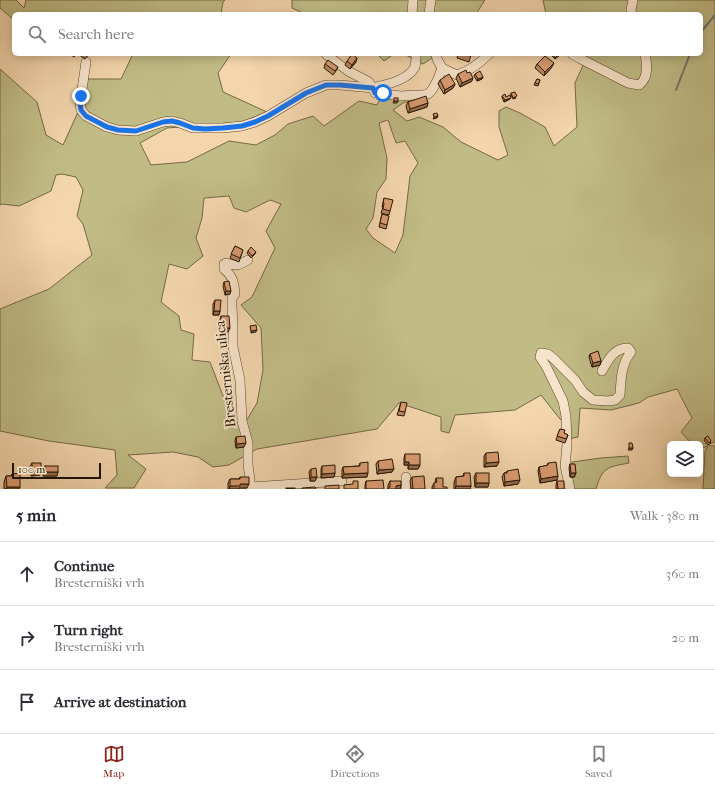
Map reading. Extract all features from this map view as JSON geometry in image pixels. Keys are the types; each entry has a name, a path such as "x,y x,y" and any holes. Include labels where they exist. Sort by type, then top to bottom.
{"street":[{"path":"412,12 413,0"},
{"path":"429,12 431,0"},
{"path":"632,12 633,0"},
{"path":"328,56 348,71 369,82 375,93 401,96 428,94 437,81 442,68"},
{"path":"86,62 80,103 81,110 86,116 107,127 118,130 136,131 163,122 172,121 193,128 205,129 242,126 268,116 306,93 326,85 373,88 402,79 411,72 416,65 416,56"},
{"path":"436,56 442,68 457,75 474,67 487,56"},
{"path":"576,56 628,83 639,85 643,82 647,69 645,56"},
{"name":"Bresterniška ulica","path":"248,260 239,265 226,263 224,264 224,269 230,273 234,284 235,294 232,298 233,347 240,380 242,421 248,443 248,464 251,488 342,481"},
{"path":"570,489 565,466 567,445 566,416 563,401 540,357 541,353 548,354 554,359 575,380 583,392 593,400 608,401 615,400 620,395 623,367 631,352 628,348 622,348 614,353 602,372"},
{"path":"406,477 406,489"}],"shaded area":[{"path":"0,0 16,0 24,8 26,0 225,0 223,2 221,12 12,12 12,18 0,8"},
{"path":"292,0 485,0 477,12 301,12 292,8"},
{"path":"543,0 715,0 715,442 711,443 705,440 709,445 715,446 715,489 703,489 705,451 708,446 703,448 703,441 689,441 681,432 692,418 677,389 648,397 639,403 611,410 580,408 578,437 569,439 569,426 560,419 541,395 515,410 455,415 449,433 441,431 441,417 399,403 377,429 257,449 229,465 213,467 198,457 173,452 128,455 146,469 134,488 105,488 117,475 115,450 49,441 0,431 0,309 49,289 92,255 83,224 77,216 83,190 76,177 62,174 56,175 51,191 19,206 0,205 0,69 37,102 46,135 63,145 78,112 79,79 121,79 132,56 230,56 218,73 223,92 267,112 242,122 167,128 140,143 151,165 187,162 229,141 256,145 275,135 288,124 313,116 324,126 359,101 377,105 383,93 421,98 403,103 393,110 407,121 419,117 443,127 461,142 498,160 508,155 499,127 499,111 506,107 545,127 554,146 577,127 575,83 586,59 583,56 703,56 703,12 546,12","holes":["388,120 396,143 405,141 418,163 410,176 403,235 395,253 373,238 366,229 373,218 377,192 386,179 387,158 379,123","229,196 234,208 246,212 270,200 281,204 266,231 275,248 252,297 241,305 261,328 263,370 257,403 245,423 233,422 210,362 192,360 194,334 181,330 179,316 161,302 169,264 187,269 203,256 196,238 202,218 204,198"]},
{"path":"379,56 391,56 384,61"},
{"path":"408,56 435,56 423,64"},
{"path":"628,456 629,463 611,467 604,472 596,489 572,489 569,478 575,477 574,467 571,467 572,462"}],"building":[{"path":"351,56 357,58 352,65 347,61"},
{"path":"545,56 554,63 545,72 537,64"},
{"path":"328,60 338,67 335,71 325,64"},
{"path":"466,70 467,73 470,72 473,78 462,83 458,74"},
{"path":"480,71 483,77 478,79 475,74"},
{"path":"449,74 455,84 445,90 440,80"},
{"path":"537,79 540,80 538,84 535,83"},
{"path":"515,92 517,96 513,98 511,93"},
{"path":"505,94 506,97 510,95 511,98 505,100 502,96"},
{"path":"426,96 428,103 410,109 408,102"},
{"path":"394,98 398,98 398,101 394,101"},
{"path":"437,113 438,116 434,117 433,114"},
{"path":"384,198 393,200 390,211 383,209"},
{"path":"382,214 389,216 387,225 380,223"},
{"path":"235,246 243,250 240,258 231,254"},
{"path":"251,247 256,252 252,256 248,251"},
{"path":"229,281 231,291 226,291 224,282"},
{"path":"215,300 221,300 220,311 214,311"},
{"path":"221,316 229,316 230,328 221,328"},
{"path":"256,325 257,330 251,331 250,326"},
{"path":"598,351 601,361 593,363 590,354"},
{"path":"401,402 407,403 405,412 399,411"},
{"path":"560,429 565,430 564,433 568,435 566,439 557,436"},
{"path":"245,436 246,443 237,444 236,437"},
{"path":"708,436 711,441 709,443 705,438"},
{"path":"629,443 632,443 633,448 629,448"},
{"path":"498,452 499,462 486,463 486,453"},
{"path":"405,454 420,454 420,465 409,465 409,462 405,462"},
{"path":"392,459 394,469 379,470 378,461"},
{"path":"368,462 368,473 344,474 343,467 360,466 360,463"},
{"path":"556,462 558,476 541,479 539,467 548,465 548,463"},
{"path":"32,463 41,463 41,472 32,472"},
{"path":"570,464 575,464 576,473 571,473"},
{"path":"335,465 335,473 322,474 322,466"},
{"path":"45,466 58,466 58,472 45,472"},
{"path":"316,468 317,477 311,477 311,469"},
{"path":"518,469 520,480 505,482 504,473"},
{"path":"20,473 20,487 7,487 6,476 12,476 12,474"},
{"path":"464,473 470,473 471,486 456,486 456,477 464,476"},
{"path":"476,473 489,473 489,483 476,483"},
{"path":"424,476 425,489 413,489 412,477"},
{"path":"240,477 249,477 249,484 230,486 230,479 240,479"},
{"path":"436,478 443,478 443,487 447,487 447,489 434,489 434,483 437,482"},
{"path":"383,480 384,489 366,489 366,481"},
{"path":"353,481 358,481 358,489 344,489 344,485 353,484"},
{"path":"390,481 401,481 401,485 396,486 396,489 388,489 390,487"},
{"path":"557,481 564,481 564,489 558,489"},
{"path":"339,485 339,489 325,489 325,486"},
{"path":"315,487 316,489 302,489 302,488"}],"waterway":[{"path":"703,30 715,15"},
{"path":"676,90 689,56"}],"route":[{"path":"81,96 81,110 86,116 107,127 118,130 136,131 163,122 172,121 193,128 205,129 242,126 268,116 306,93 326,85 373,88 375,93 383,93"}]}
